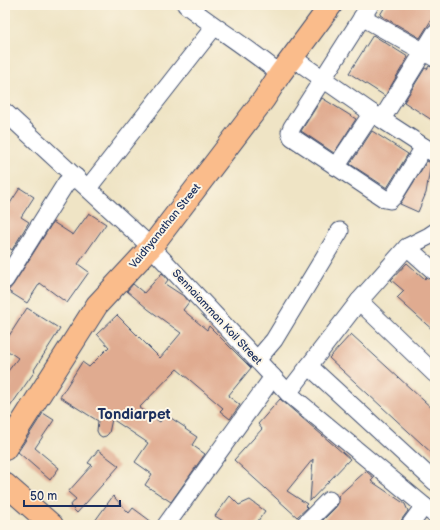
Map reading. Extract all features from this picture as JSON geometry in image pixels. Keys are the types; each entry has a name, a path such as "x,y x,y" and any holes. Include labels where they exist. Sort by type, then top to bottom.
{"main road":[{"name":"Vaidhyanathan Street","path":"5,449 97,305 151,247 259,106 330,5"},
{"path":"5,484 52,525"}],"street":[{"path":"186,5 214,27 266,63 290,60 326,75 431,148 394,196 390,200 385,199 292,137 290,132 292,127 326,75 366,11 429,54"},
{"path":"88,188 214,27"},
{"path":"336,167 429,54 435,33"},
{"name":"Sennaiamman Koil Street","path":"5,112 151,247 288,393 430,510"},
{"path":"5,280 66,183 76,177"},
{"path":"257,360 274,340 340,231"},
{"path":"288,393 359,301 407,247 435,232"},
{"path":"407,247 435,272"},
{"path":"359,301 435,374"},
{"path":"309,366 435,482"},
{"path":"166,525 273,377"},
{"path":"304,525 329,500"},
{"path":"410,525 430,510"}],"building":[{"path":"386,5 435,5 435,14 420,38 380,15"},
{"path":"373,35 408,57 385,96 349,73"},
{"path":"429,66 435,68 435,122 404,102 425,68 427,69"},
{"path":"322,98 356,119 334,153 301,131"},
{"path":"372,131 408,154 387,188 350,164"},
{"path":"427,161 431,163 426,193 418,212 400,204"},
{"path":"20,188 34,197 21,217 29,222 12,250 5,245 5,211"},
{"path":"89,213 106,224 78,264 89,272 67,303 40,283 27,303 8,291 53,222 73,235"},
{"path":"407,263 425,279 426,277 435,282 435,332 397,298 404,291 391,280"},
{"path":"162,273 168,280 165,284 185,297 189,302 183,310 207,330 209,326 251,368 228,396 240,405 230,419 220,411 223,408 177,369 139,408 160,422 165,414 186,428 185,429 197,437 192,445 205,454 171,502 145,485 152,474 135,462 148,443 112,419 109,433 102,437 97,431 98,421 60,397 82,362 89,367 109,347 97,334 117,315 160,358 181,333 148,309 127,291 133,284 144,293"},
{"path":"27,308 60,329 34,370 35,371 5,414 5,375 18,358 5,349 5,342"},
{"path":"351,334 435,411 435,456 329,358"},
{"path":"280,399 350,459 310,501 313,459 287,491 307,504 305,506 307,508 297,517 234,460 262,429 258,424"},
{"path":"43,413 54,420 35,448 59,468 50,480 18,452"},
{"path":"98,450 119,466 77,513 70,506 76,499 68,492 92,465 88,463"},
{"path":"366,471 374,478 371,481 405,504 408,511 402,519 400,525 318,525 336,507 339,502 338,496"},
{"path":"113,496 129,513 133,508 156,525 92,525"},
{"path":"230,496 239,505 250,500 265,511 255,525 220,525 223,521 215,516"}],"district":[{"name":"Tondiarpet","path":"134,414"}]}
